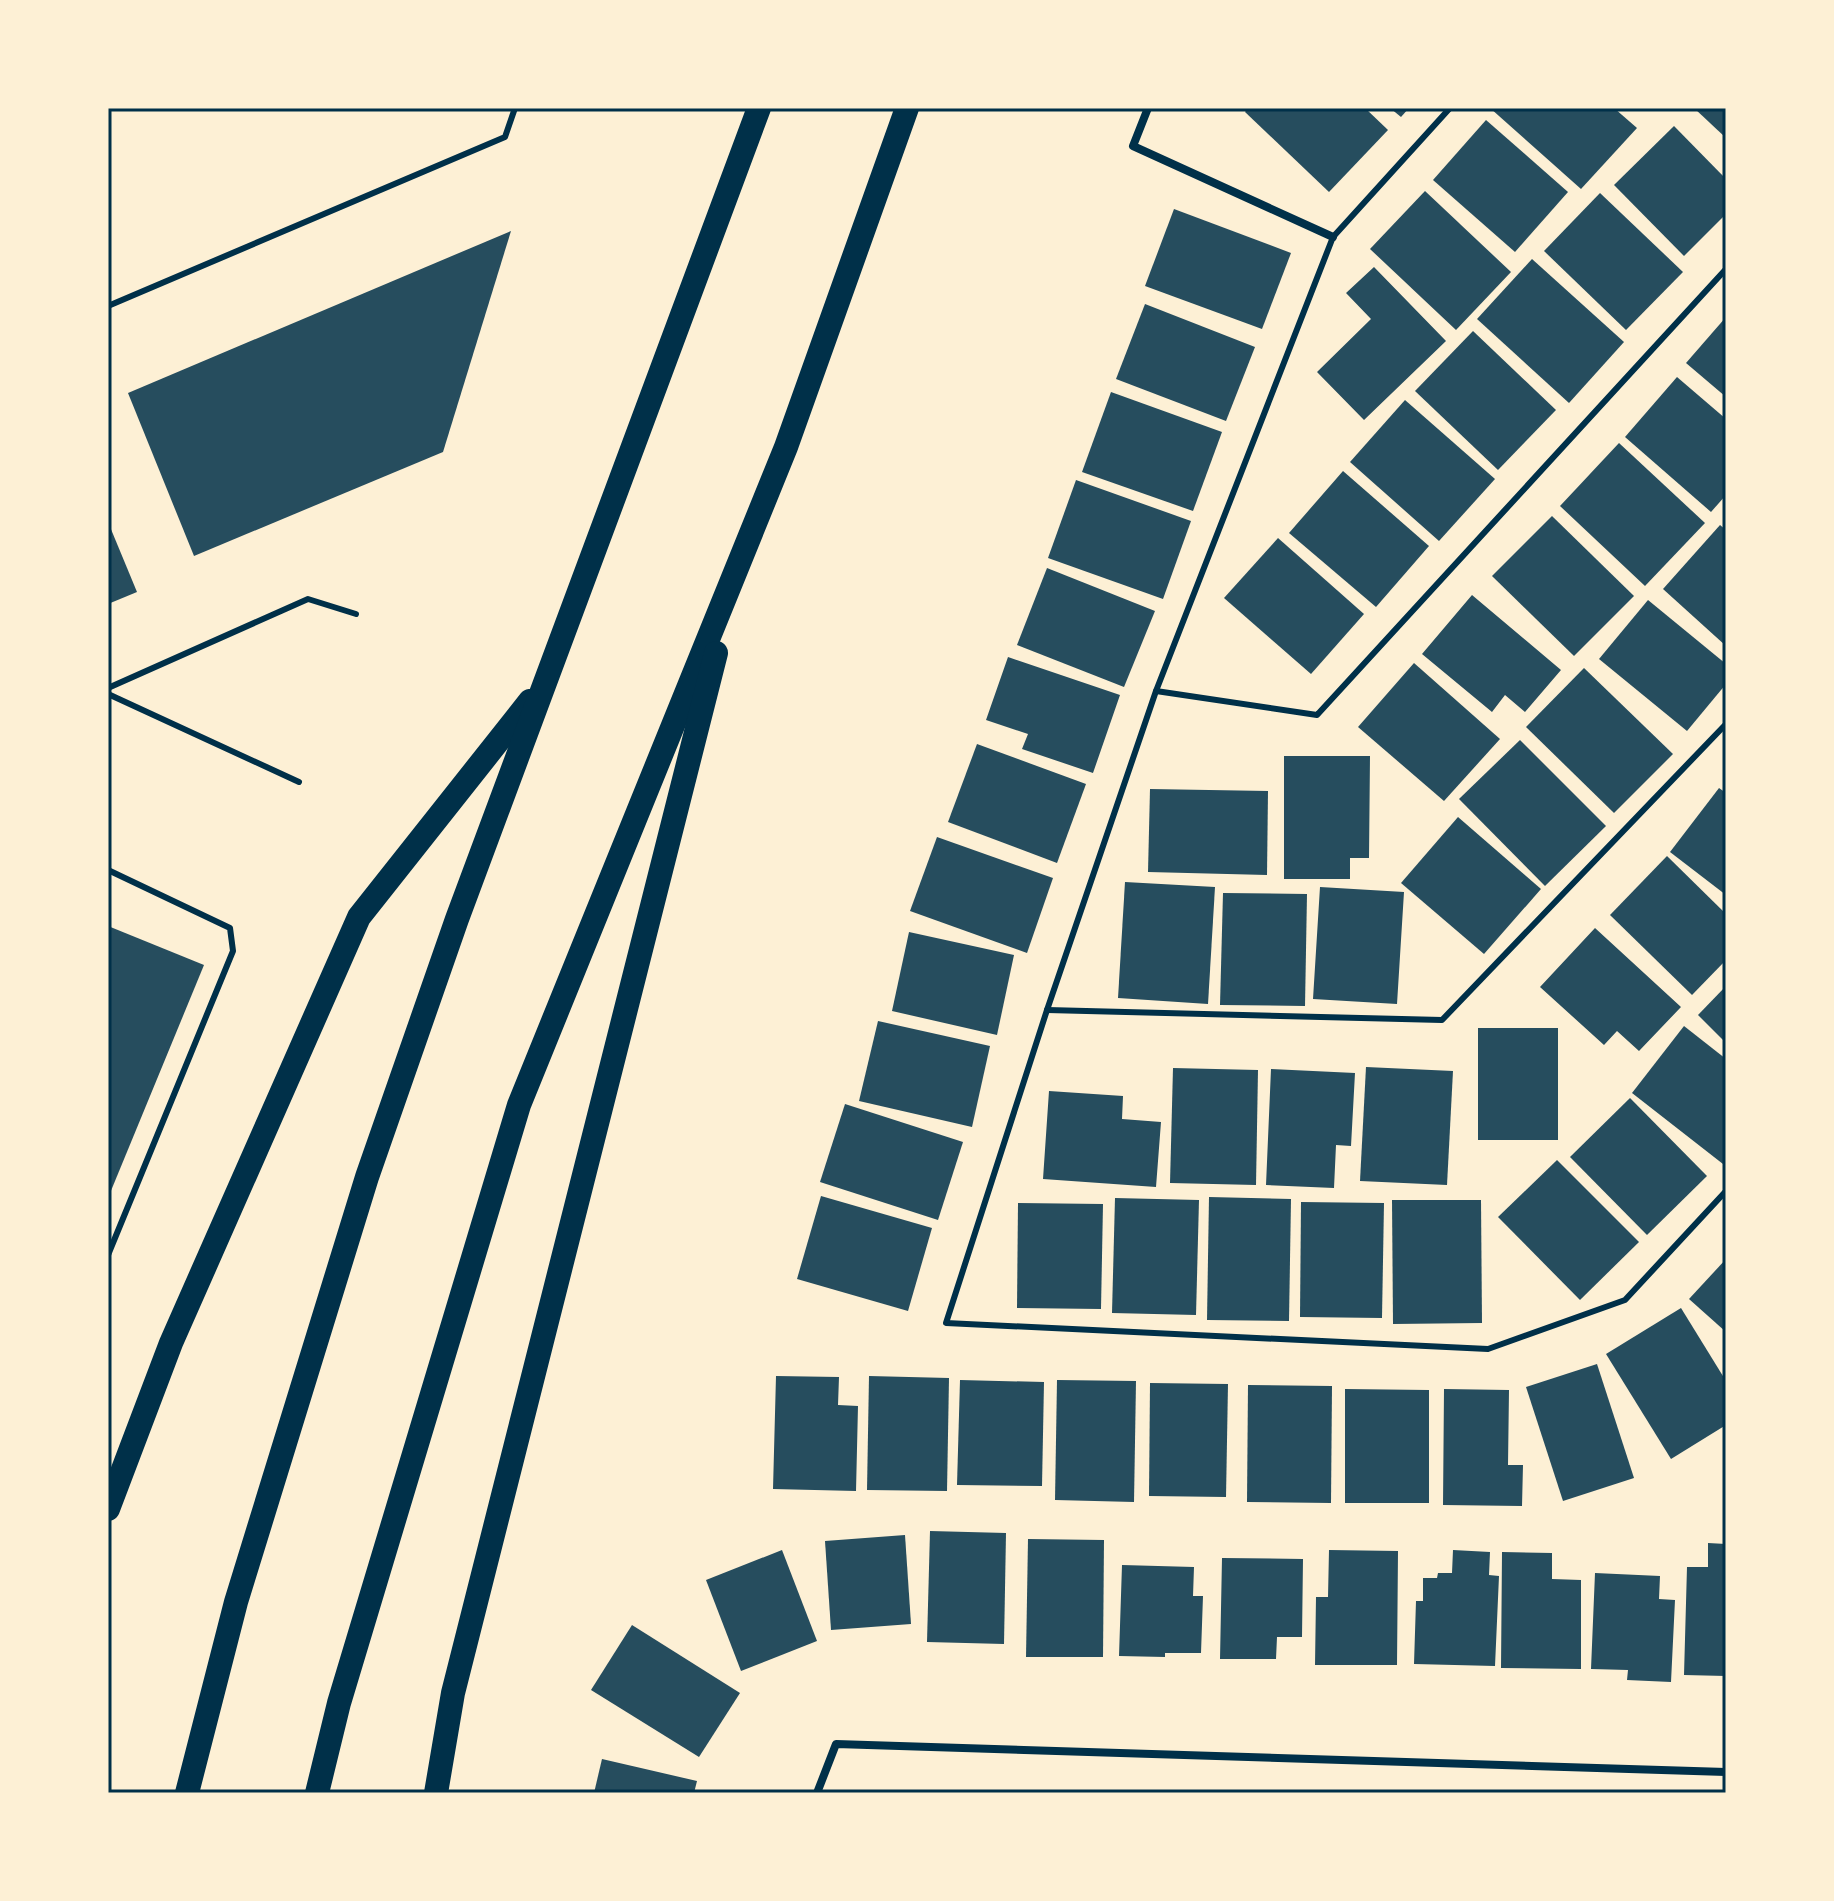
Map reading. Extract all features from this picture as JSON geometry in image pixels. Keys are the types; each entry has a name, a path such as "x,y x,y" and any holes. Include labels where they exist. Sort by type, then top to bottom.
{"highway":[{"path":"187,1793 236,1602 367,1177 457,919 759,108"},
{"path":"317,1793 343,1688 519,1105 786,447 907,108"},
{"path":"436,1793 453,1693 738,565"},
{"path":"108,1509 171,1343 359,917 544,683"}],"street":[{"path":"1148,108 1133,146 1333,237"},
{"path":"817,1793 836,1744 1726,1772"}],"lane":[{"path":"108,306 505,137 515,108"},
{"path":"1450,108 1333,237 1156,691 1047,1010 946,1323 1488,1349 1625,1300 1726,1191"},
{"path":"1156,691 1317,715 1726,269"},
{"path":"108,691 308,599 356,614"},
{"path":"108,691 299,782"},
{"path":"1047,1010 1442,1020 1726,724"},
{"path":"108,870 230,928 233,951 108,1255"}],"building":[{"path":"1248,108 1365,108 1388,130 1329,192 1245,112"},
{"path":"1390,108 1409,108 1401,117"},
{"path":"1490,108 1614,108 1637,128 1581,189"},
{"path":"1694,108 1726,108 1726,138"},
{"path":"1486,120 1568,192 1515,252 1433,180"},
{"path":"1674,126 1726,179 1726,214 1684,256 1614,185"},
{"path":"1425,191 1511,272 1456,330 1370,249"},
{"path":"1600,193 1683,272 1626,330 1544,251"},
{"path":"1174,209 1291,253 1262,329 1145,286"},
{"path":"511,231 443,452 194,556 128,393"},
{"path":"1532,259 1624,342 1569,403 1477,319"},
{"path":"1374,267 1446,341 1364,420 1317,372 1371,319 1346,293"},
{"path":"1145,304 1255,347 1226,421 1116,379"},
{"path":"1726,317 1726,397 1686,363"},
{"path":"1473,331 1556,410 1498,470 1415,391"},
{"path":"1677,377 1726,419 1726,495 1711,512 1625,437"},
{"path":"1111,392 1222,432 1193,511 1082,472"},
{"path":"1405,400 1495,479 1439,541 1350,462"},
{"path":"1619,443 1705,523 1645,586 1560,506"},
{"path":"1343,471 1429,546 1376,607 1289,533"},
{"path":"1076,480 1191,521 1163,599 1048,558"},
{"path":"1552,516 1634,596 1574,656 1492,576"},
{"path":"108,522 137,592 108,604"},
{"path":"1720,525 1726,530 1726,646 1663,589"},
{"path":"1278,538 1364,614 1311,674 1224,598"},
{"path":"1047,568 1155,611 1124,687 1017,645"},
{"path":"1472,595 1561,670 1525,712 1505,695 1492,712 1422,654"},
{"path":"1648,600 1726,664 1726,684 1687,731 1599,659"},
{"path":"1008,657 1120,695 1093,773 1022,749 1028,734 986,720"},
{"path":"1414,663 1500,739 1444,801 1358,727"},
{"path":"1584,668 1673,754 1614,813 1526,727"},
{"path":"1520,740 1606,826 1545,886 1459,799"},
{"path":"977,744 1086,784 1057,863 948,822"},
{"path":"1284,756 1370,756 1369,858 1350,858 1350,879 1284,879"},
{"path":"1719,788 1726,793 1726,895 1670,852"},
{"path":"1150,789 1268,791 1267,875 1148,872"},
{"path":"1458,817 1541,889 1484,954 1401,883"},
{"path":"937,837 1053,878 1027,953 910,911"},
{"path":"1667,856 1726,914 1726,960 1692,995 1610,915"},
{"path":"1125,882 1215,887 1208,1004 1118,998"},
{"path":"1320,887 1404,892 1397,1004 1313,999"},
{"path":"1223,893 1307,894 1305,1006 1220,1005"},
{"path":"108,926 204,965 108,1198"},
{"path":"1595,928 1681,1007 1639,1051 1617,1031 1604,1045 1540,987"},
{"path":"909,932 1014,955 997,1035 892,1011"},
{"path":"1726,986 1726,1043 1698,1015"},
{"path":"878,1021 990,1046 972,1127 859,1101"},
{"path":"1684,1026 1726,1059 1726,1160 1723,1164 1632,1093"},
{"path":"1478,1028 1558,1028 1558,1140 1478,1140"},
{"path":"1366,1067 1453,1071 1447,1185 1360,1181"},
{"path":"1173,1068 1258,1070 1256,1185 1170,1183"},
{"path":"1271,1069 1355,1073 1351,1146 1336,1145 1334,1188 1266,1185"},
{"path":"1049,1091 1123,1096 1122,1119 1161,1122 1156,1187 1043,1179"},
{"path":"1630,1098 1707,1176 1647,1235 1570,1157"},
{"path":"845,1104 963,1142 938,1220 820,1182"},
{"path":"1557,1160 1639,1242 1580,1300 1498,1217"},
{"path":"821,1196 932,1228 908,1311 797,1279"},
{"path":"1209,1197 1291,1199 1289,1321 1207,1320"},
{"path":"1115,1198 1199,1200 1196,1315 1112,1313"},
{"path":"1392,1200 1481,1200 1482,1323 1393,1324"},
{"path":"1301,1202 1384,1203 1382,1318 1300,1317"},
{"path":"1018,1203 1103,1204 1101,1309 1017,1308"},
{"path":"1726,1259 1726,1332 1689,1299"},
{"path":"1681,1308 1726,1381 1726,1425 1671,1459 1606,1354"},
{"path":"1597,1364 1634,1478 1563,1501 1526,1387"},
{"path":"776,1376 839,1377 838,1405 858,1406 856,1491 773,1489"},
{"path":"869,1376 949,1378 947,1491 867,1490"},
{"path":"960,1380 1044,1382 1042,1486 957,1485"},
{"path":"1057,1380 1136,1381 1134,1502 1055,1500"},
{"path":"1150,1383 1228,1384 1226,1497 1149,1496"},
{"path":"1248,1385 1332,1386 1331,1503 1247,1502"},
{"path":"1345,1389 1429,1390 1429,1503 1345,1503"},
{"path":"1444,1389 1509,1390 1508,1465 1523,1465 1522,1506 1443,1505"},
{"path":"930,1531 1006,1533 1004,1644 927,1642"},
{"path":"905,1535 911,1624 831,1630 825,1541"},
{"path":"1028,1539 1104,1540 1103,1657 1026,1657"},
{"path":"1708,1543 1726,1544 1726,1676 1684,1675 1687,1567 1708,1567"},
{"path":"782,1550 817,1641 741,1671 706,1580"},
{"path":"1329,1550 1398,1551 1397,1665 1315,1665 1316,1597 1328,1597"},
{"path":"1453,1550 1490,1552 1489,1575 1499,1576 1495,1666 1414,1664 1416,1601 1423,1601 1423,1578 1452,1573"},
{"path":"1502,1552 1552,1553 1552,1579 1581,1580 1581,1669 1501,1668"},
{"path":"1222,1558 1303,1559 1302,1637 1277,1637 1276,1659 1220,1659"},
{"path":"1122,1565 1194,1567 1193,1596 1203,1596 1201,1653 1165,1653 1165,1657 1119,1656"},
{"path":"1595,1573 1660,1576 1659,1599 1675,1600 1671,1682 1627,1680 1628,1670 1591,1669"},
{"path":"632,1625 740,1693 699,1757 591,1690"},
{"path":"602,1759 697,1781 694,1793 594,1793"}]}
